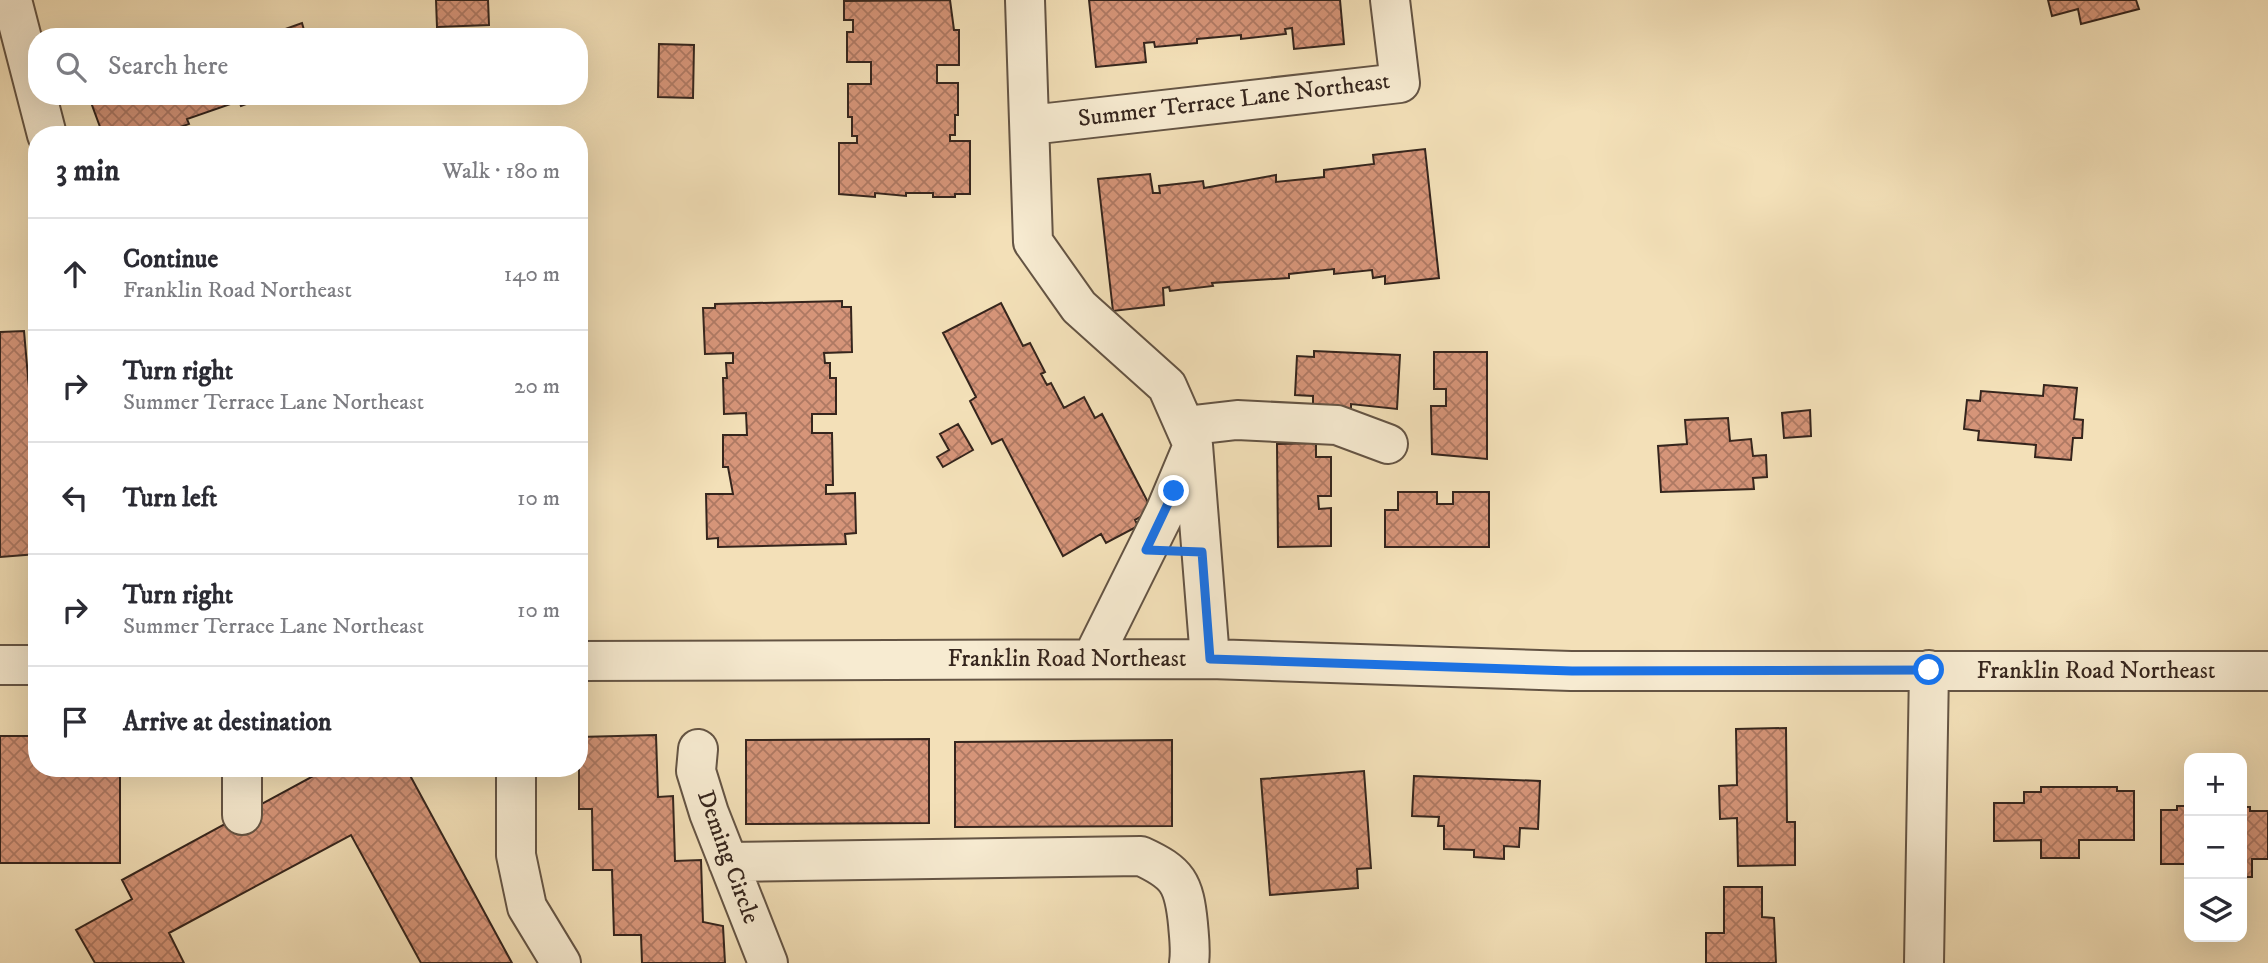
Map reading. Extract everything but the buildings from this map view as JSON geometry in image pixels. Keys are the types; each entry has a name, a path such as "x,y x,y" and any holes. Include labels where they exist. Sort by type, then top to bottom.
{"street":[{"path":"12,0 28,62"},
{"path":"1025,0 1033,242 1079,307 1167,386 1189,436 1210,659"},
{"name":"Summer Terrace Lane Northeast","path":"1030,125 1400,83 1390,0"},
{"path":"39,105 45,126"},
{"path":"1189,436 1237,420 1338,425 1388,444"},
{"path":"1092,659 1146,550 1189,436"},
{"path":"1146,550 1202,552"},
{"name":"Franklin Road Northeast","path":"588,661 1210,659 1572,671 2268,671"},
{"path":"0,665 28,665"},
{"path":"1924,963 1929,670"},
{"name":"Deming Circle","path":"698,749 696,771 768,963"},
{"path":"242,777 242,815"},
{"path":"516,777 516,855 527,907 561,963"},
{"path":"728,862 1141,856 1165,867 1182,885 1186,905 1189,963"}],"route":[{"path":"1174,491 1146,550 1202,552 1210,659 1572,671 1929,670"}]}
